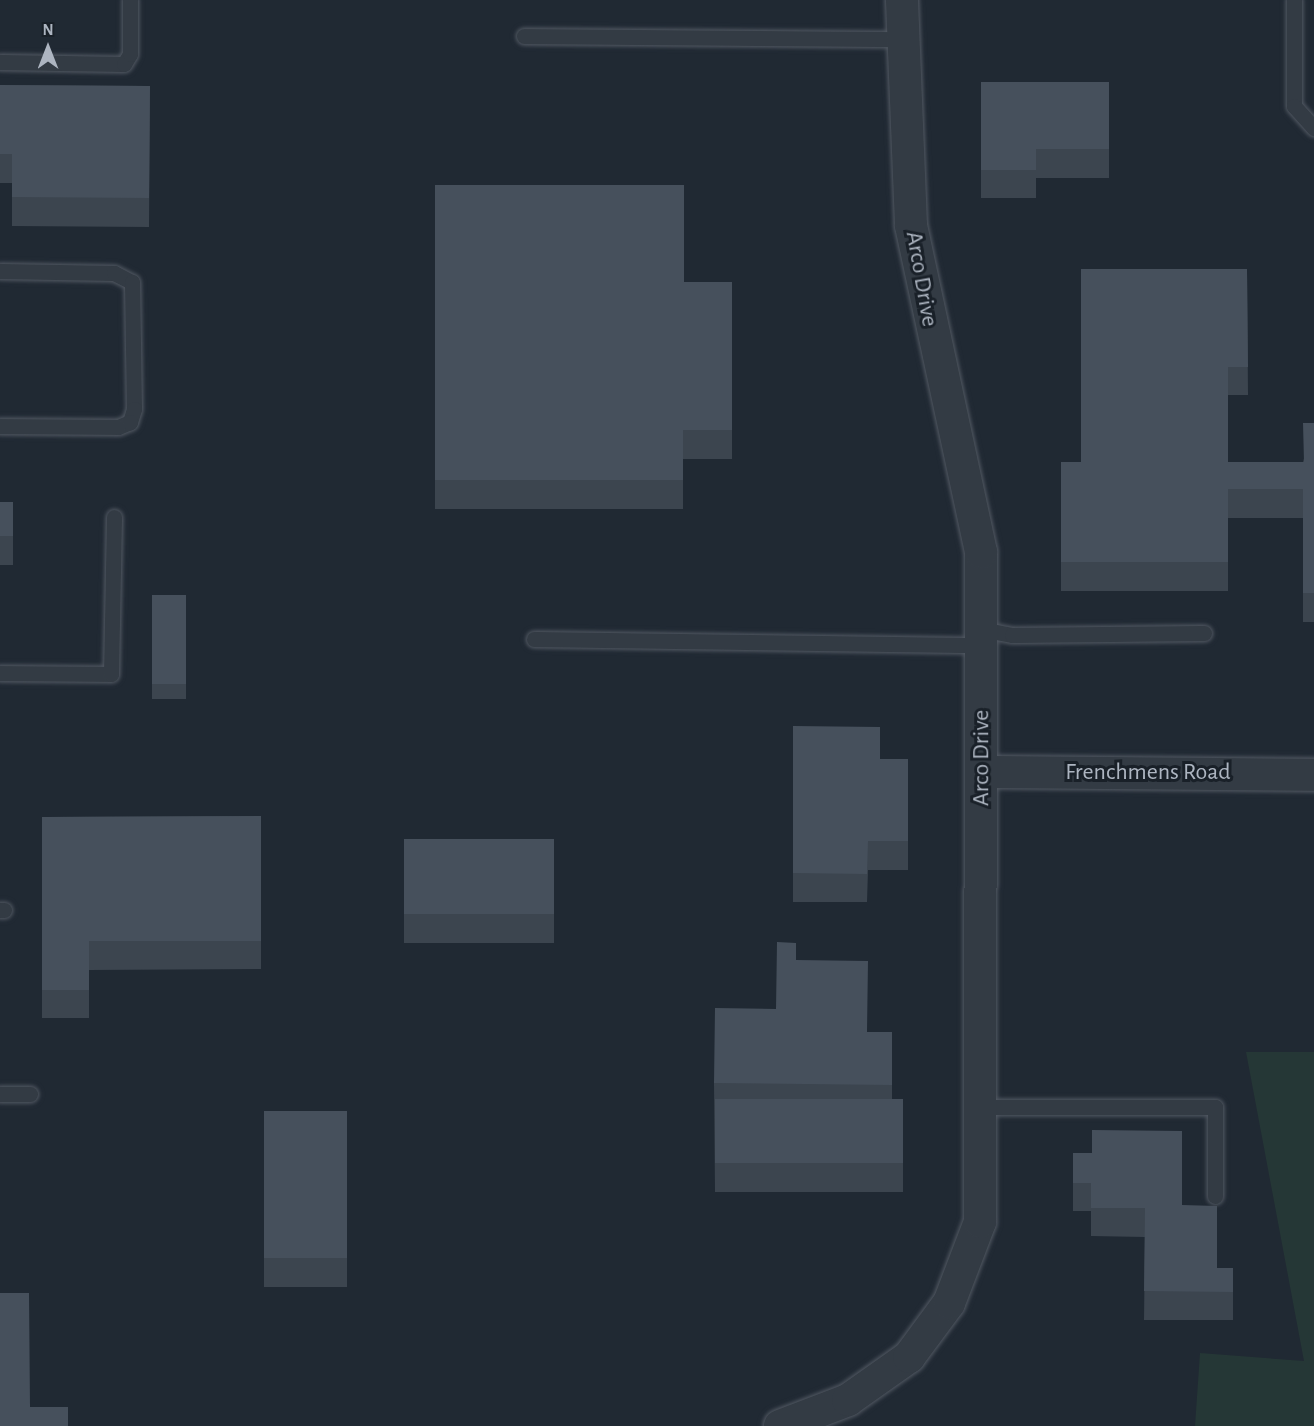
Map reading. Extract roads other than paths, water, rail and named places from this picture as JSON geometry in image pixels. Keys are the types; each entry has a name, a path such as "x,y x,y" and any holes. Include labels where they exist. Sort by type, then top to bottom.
{"street":[{"name":"Arco Drive","path":"780,1426 848,1400 890,1373 909,1357 949,1303 980,1222 982,1107 981,552 973,495 923,302 911,225 902,0"},
{"name":"Frenchmens Road","path":"982,772 1314,774"}],"lane":[{"path":"0,62 124,64 130,54 130,0"},
{"path":"1294,0 1294,106 1314,128"},
{"path":"524,36 902,39"},
{"path":"0,271 114,273 132,282 134,409 130,422 118,427 0,426"},
{"path":"0,673 111,674 114,517"},
{"path":"534,639 981,638 1011,635 1204,633"},
{"path":"0,1094 30,1094"},
{"path":"982,1107 1215,1107 1215,1196"}]}
